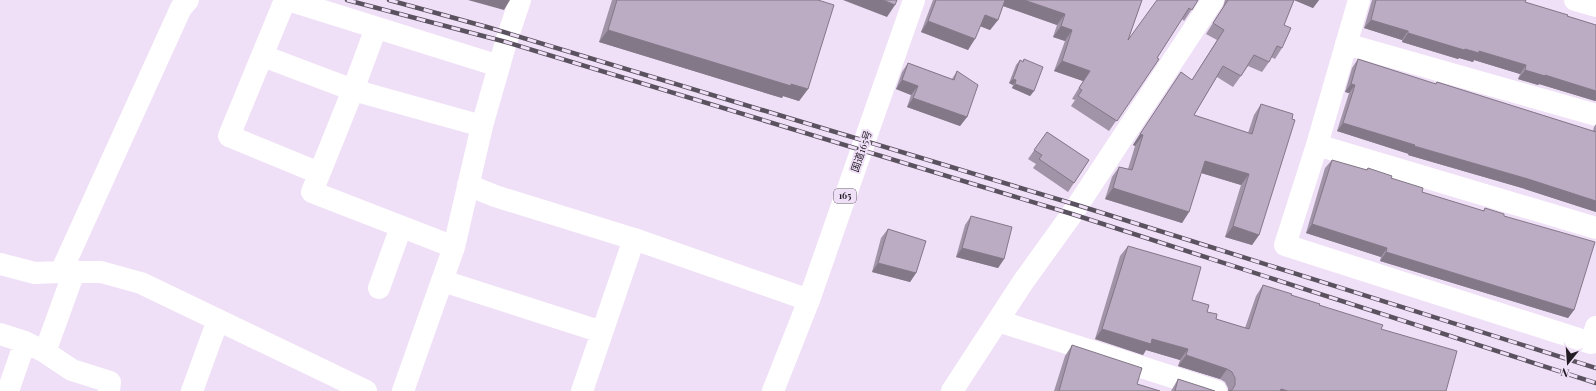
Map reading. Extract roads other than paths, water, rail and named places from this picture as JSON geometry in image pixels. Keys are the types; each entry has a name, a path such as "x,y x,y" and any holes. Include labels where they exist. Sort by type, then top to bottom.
{"main road":[{"path":"45,352 68,272 181,8 188,0"},
{"path":"285,0 229,136 319,173"},
{"path":"288,0 499,66"},
{"path":"403,391 454,248 482,126 520,0"},
{"name":"国道165号","path":"773,391 809,300 914,0"},
{"path":"952,391 1022,282 1072,214 1212,0"},
{"path":"1359,0 1317,145 1285,245 1591,343 1596,327"},
{"path":"1575,0 1596,6"},
{"path":"376,28 312,192 454,248"},
{"path":"1346,44 1596,115"},
{"path":"263,56 353,90 482,126"},
{"path":"1317,145 1596,228"},
{"path":"468,185 495,196 634,239 809,300"},
{"path":"378,288 401,227"},
{"path":"582,391 634,239"},
{"path":"0,264 35,273 101,272 141,283 366,391"},
{"path":"443,281 602,332"},
{"path":"192,391 218,320"},
{"path":"998,321 1216,391"},
{"path":"0,334 25,342 45,352 72,370 110,382 109,391"},
{"path":"8,391 25,342"}],"railway":[{"path":"347,0 506,42 1072,214 1596,383"},
{"path":"389,0 487,27 1077,205 1596,368"}]}
